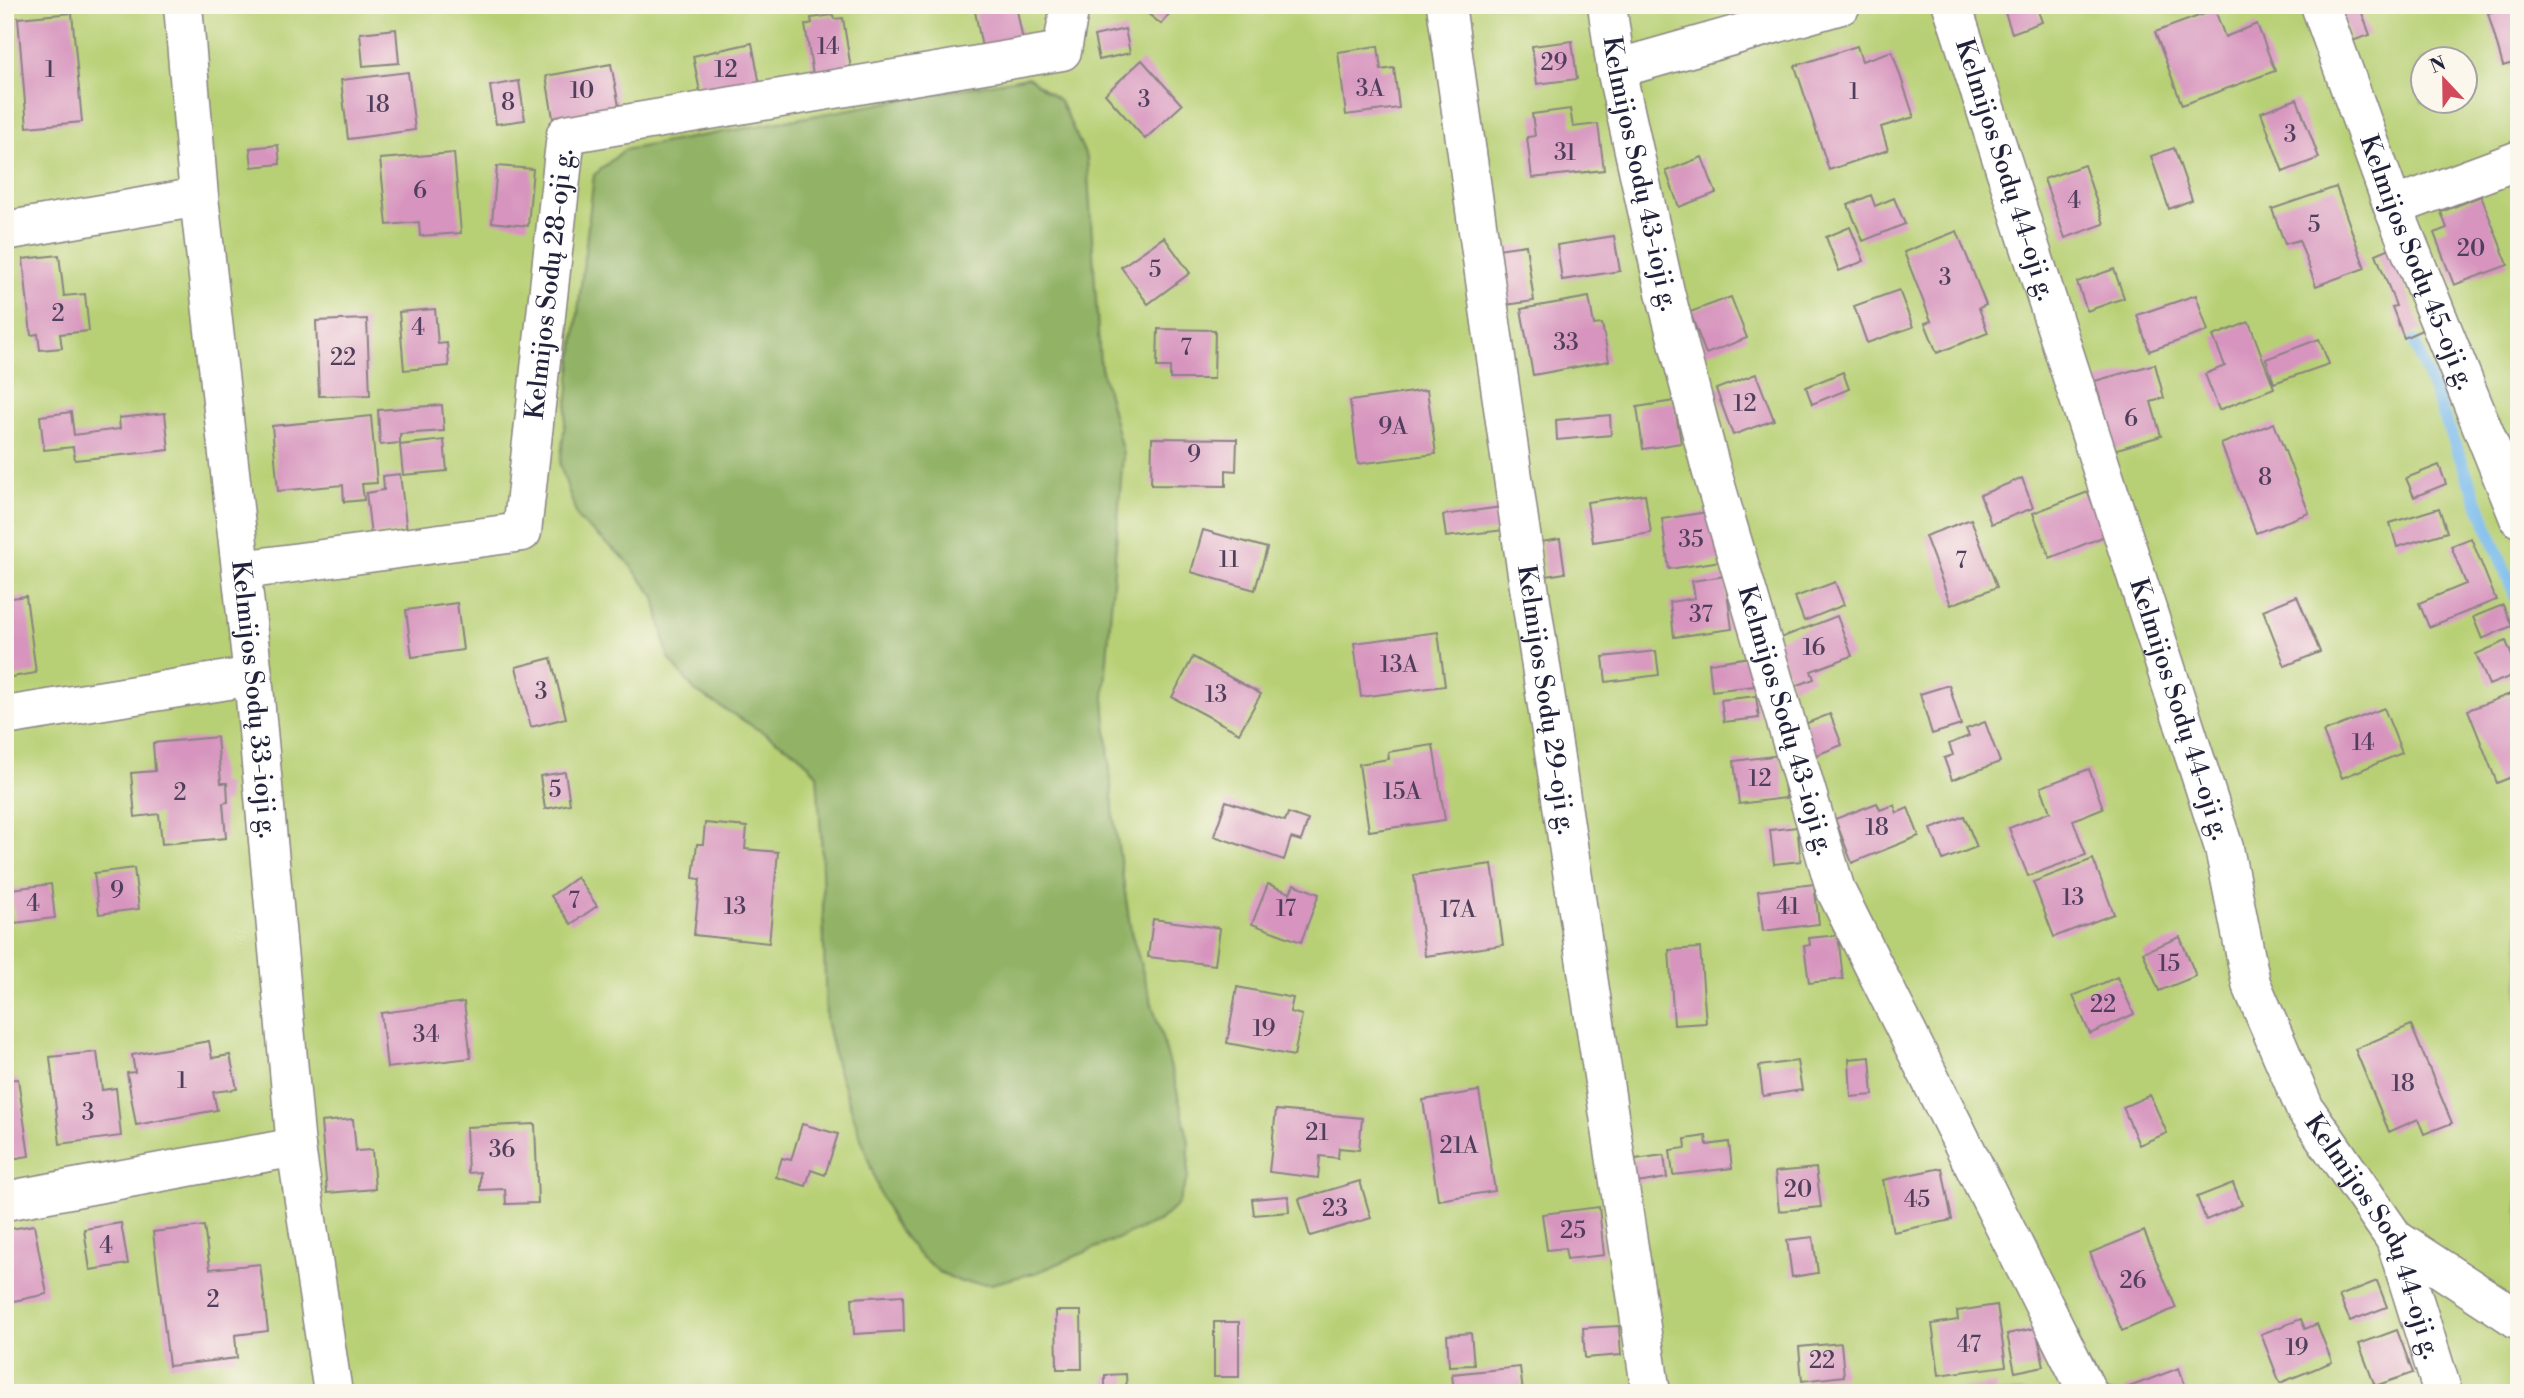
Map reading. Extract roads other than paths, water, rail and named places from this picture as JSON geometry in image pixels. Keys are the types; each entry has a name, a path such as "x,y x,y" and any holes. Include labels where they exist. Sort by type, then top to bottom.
{"street":[{"name":"Kelmijos Sodų 33-ioji g.","path":"183,5 200,197 253,676 296,1147 333,1393"},
{"name":"Kelmijos Sodų 28-oji g.","path":"242,570 522,533 566,134 1062,51 1070,5"},
{"name":"Kelmijos Sodų 29-oji g.","path":"1446,5 1521,534 1651,1393"},
{"name":"Kelmijos Sodų 43-ioji g.","path":"1607,5 1616,69 1665,292 1711,470 1836,891 2088,1393"},
{"path":"1616,69 1841,5"},
{"name":"Kelmijos Sodų 44-oji g.","path":"1952,5 2224,848 2251,983 2305,1109 2395,1240 2443,1393"},
{"name":"Kelmijos Sodų 45-oji g.","path":"2320,5 2393,207 2519,518"},
{"path":"2393,207 2519,160"},
{"path":"5,231 200,197"},
{"path":"5,716 253,676"},
{"path":"5,1201 296,1147"},
{"path":"2395,1240 2519,1320"}],"waterway":[{"path":"2414,341 2519,606"}]}
